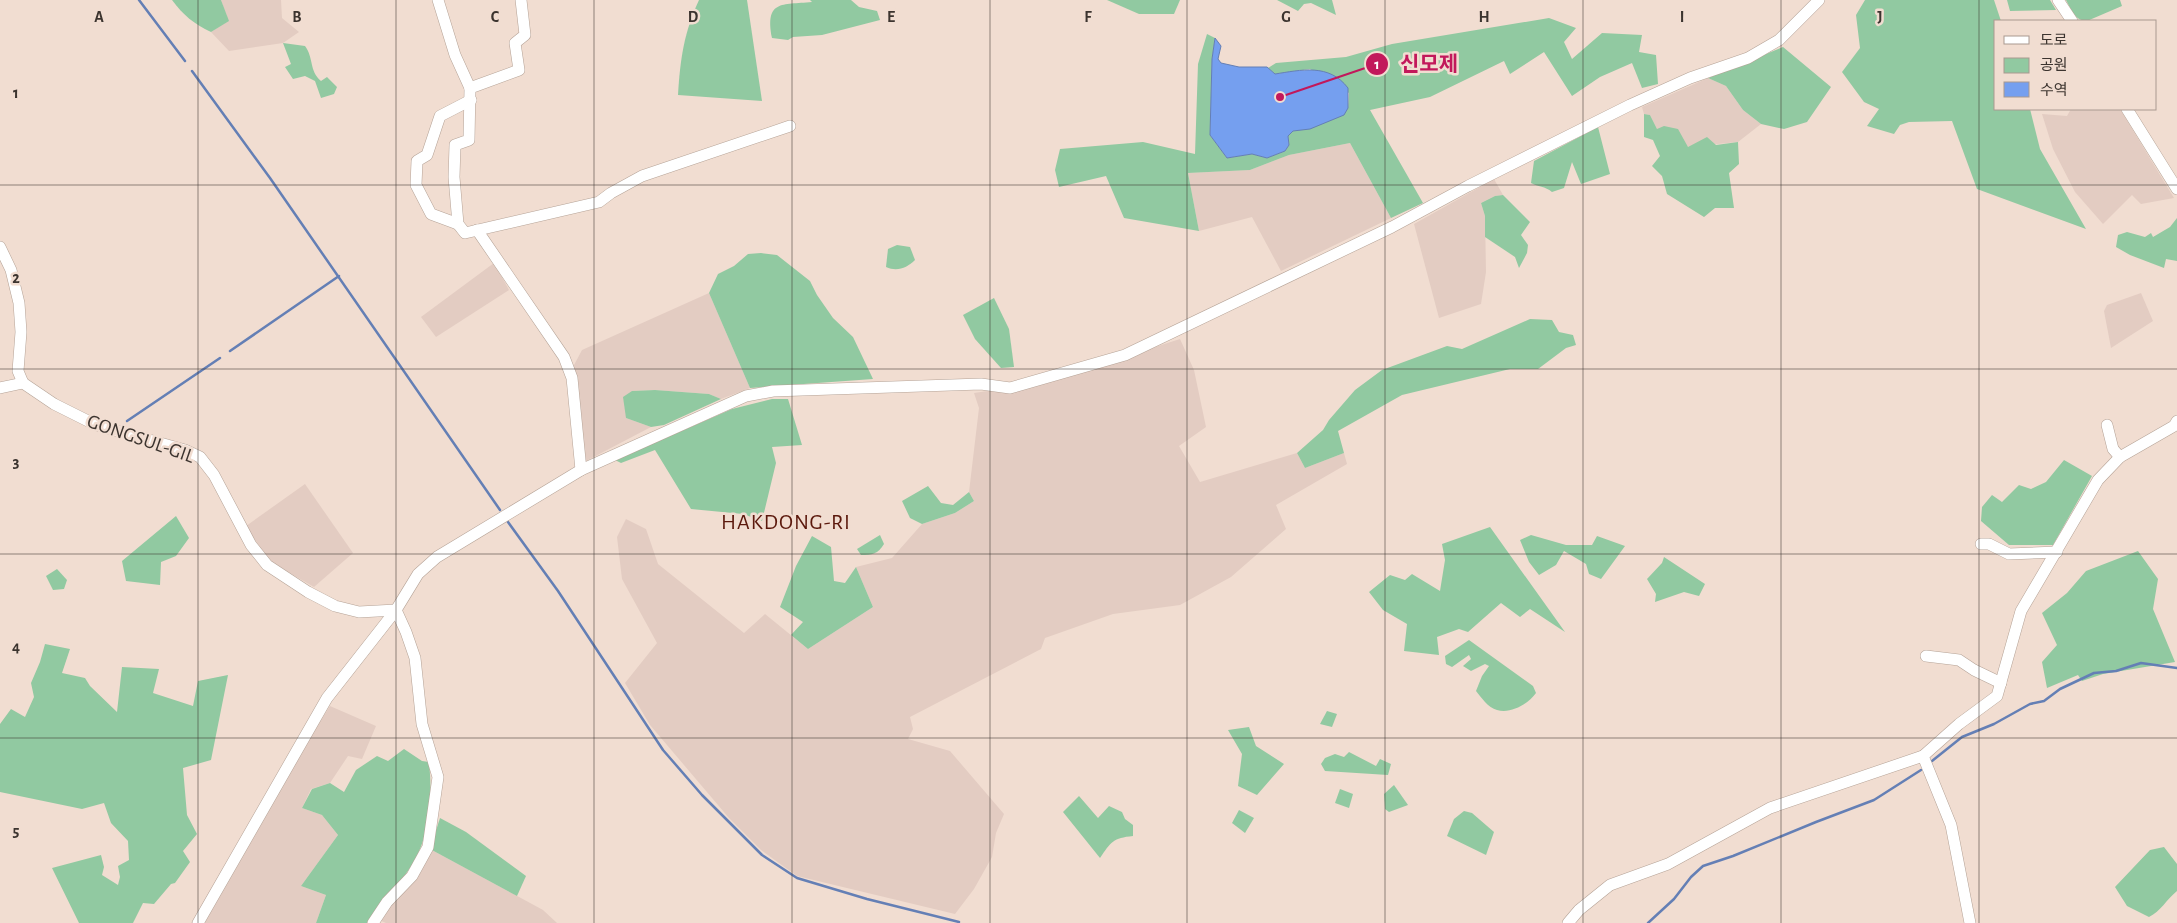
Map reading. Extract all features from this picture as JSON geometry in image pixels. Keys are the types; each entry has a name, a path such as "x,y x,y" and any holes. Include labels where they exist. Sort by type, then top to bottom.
{"street":[{"path":"438,0 455,55 470,88 470,140 456,145 454,177 461,229"},
{"path":"470,88 519,70 515,43 526,35 521,0"},
{"path":"198,923 327,698 396,610 418,574 437,557 581,470 746,396 772,391 972,384 1010,388 1125,355 1392,227 1468,186 1630,105 1690,78 1748,58 1779,40 1819,0"},
{"path":"2058,0 2071,20"},
{"path":"471,100 440,116 428,155 417,160 416,185 431,214 461,229 477,230 599,202 642,176 790,126"},
{"path":"2128,110 2177,189"},
{"path":"477,230 564,357 572,378 581,470"},
{"path":"0,247 11,270 19,303 21,332 18,370 24,383 0,388"},
{"path":"0,275 11,270"},
{"name":"GONGSUL-GIL","path":"24,383 54,404 96,425 185,450 200,457 214,475 251,545 267,565 308,592 335,606 359,612 396,610"},
{"path":"1568,923 1579,910 1610,885 1668,864 1770,808 1923,756 1959,724 1997,696 2021,611 2098,480 2120,458 2174,426 2177,420"},
{"path":"2107,425 2113,449 2120,458"},
{"path":"1981,544 1989,544 2009,554 2057,552"},
{"path":"373,923 387,902 412,876 428,846 438,777 422,724 415,658 396,610"},
{"path":"1926,656 1959,660 1974,670 2001,683"},
{"path":"1923,756 1951,825 1970,923"}],"shaded area":[{"path":"221,0 281,0 282,18 299,32 283,43 229,51 211,32 228,21"},
{"path":"1708,78 1726,86 1743,110 1761,124 1738,142 1688,147 1657,129 1650,115 1644,114 1642,107"},
{"path":"2070,110 2121,110 2174,198 2141,204 2132,195 2103,224 2075,192 2053,149 2042,114 2067,116"},
{"path":"1350,143 1391,218 1281,271 1252,217 1199,231 1188,173 1250,170 1289,155"},
{"path":"1494,179 1503,195 1495,196 1481,203 1485,216 1486,272 1481,304 1439,318 1414,224"},
{"path":"494,263 509,290 436,337 421,317"},
{"path":"709,293 750,388 721,399 709,394 655,390 632,391 626,418 651,427 586,461 573,367 582,350"},
{"path":"2141,293 2153,321 2111,348 2104,311 2107,305"},
{"path":"1180,339 1194,370 1206,427 1179,446 1200,482 1297,453 1305,468 1344,453 1347,464 1276,505 1286,529 1231,577 1180,605 1113,614 1045,638 1041,649 910,717 913,729 908,739 950,751 1004,814 996,833 992,857 974,889 955,914 797,876 761,850 729,818 650,725 625,683 657,643 622,579 617,537 626,519 646,529 658,564 744,633 765,614 808,649 873,607 856,567 892,558 922,524 955,513 974,501 969,492 979,408 974,393 1043,383"},
{"path":"305,484 353,553 314,587 269,561 246,526"},
{"path":"330,706 376,726 362,759 348,756 330,783 311,789 302,808 322,815 338,835 301,886 326,895 316,923 191,923 221,871 275,800 288,773"},
{"path":"430,849 543,910 557,923 386,923 379,920"}],"green space":[{"path":"172,0 221,0 229,21 211,32 189,19"},
{"path":"699,0 747,0 762,101 678,95 684,46"},
{"path":"810,0 851,0 859,7 877,11 880,20 822,35 793,37 788,40 772,38 770,26 773,11 784,5 812,2"},
{"path":"1107,0 1180,0 1174,14 1139,14"},
{"path":"1277,0 1332,0 1336,15 1311,3 1304,4 1298,11"},
{"path":"1865,0 1994,0 2001,20 1994,20 1994,110 2030,110 2040,149 2086,229 1977,189 1952,121 1909,122 1900,125 1894,134 1867,126 1879,109 1864,102 1842,72 1860,48 1856,15"},
{"path":"2007,0 2050,0 2056,10 2010,11"},
{"path":"2066,0 2120,0 2122,6 2089,20 2079,19"},
{"path":"1549,18 1576,28 1564,42 1572,59 1602,33 1642,35 1639,52 1656,55 1658,84 1642,88 1632,63 1600,77 1572,96 1544,52 1510,74 1504,61 1430,97 1370,110 1423,203 1391,218 1350,143 1289,155 1250,170 1188,173 1199,231 1124,218 1106,176 1059,187 1055,170 1060,149 1143,142 1195,154 1198,64 1207,34 1215,38 1212,59 1210,135 1227,158 1252,154 1267,158 1285,151 1289,145 1288,136 1293,131 1343,115 1348,108 1349,93 1310,69 1275,74 1268,68 1276,63 1346,57 1392,44"},
{"path":"283,43 305,46 317,77 321,81 327,77 337,87 334,94 321,98 315,81 305,76 293,79 285,67 291,64"},
{"path":"1783,47 1831,87 1807,122 1784,129 1761,124 1743,110 1726,86 1708,78"},
{"path":"1644,114 1650,115 1657,129 1664,126 1678,129 1688,147 1707,137 1716,145 1738,142 1739,164 1729,173 1734,208 1715,208 1704,217 1667,194 1662,176 1652,166 1660,156 1653,140 1644,137"},
{"path":"1598,127 1610,174 1581,184 1572,162 1564,188 1552,192 1531,183 1534,161"},
{"path":"1503,195 1530,222 1521,235 1528,245 1527,253 1519,268 1515,257 1485,237 1485,216 1481,203 1495,196"},
{"path":"2177,218 2177,261 2166,259 2164,268 2130,255 2116,247 2118,235 2127,232 2145,237 2151,233 2153,237 2170,227"},
{"path":"897,245 910,247 915,260 902,268 886,267 888,249"},
{"path":"748,254 777,255 810,281 833,318 853,337 873,379 750,388 709,293 718,274 734,266"},
{"path":"994,298 1009,329 1014,367 1001,368 975,339 963,315"},
{"path":"1530,319 1552,320 1559,332 1573,335 1576,345 1566,348 1538,369 1510,369 1402,395 1338,431 1344,453 1305,468 1297,453 1323,430 1329,420 1355,390 1382,370 1447,346 1462,349"},
{"path":"655,390 709,394 721,399 664,425 651,427 626,418 623,397 632,391"},
{"path":"772,399 788,399 802,445 772,447 776,463 762,521 743,514 691,509 655,450 621,463 615,460 732,409"},
{"path":"2064,460 2092,476 2053,545 2009,545 1981,521 1982,507 1992,495 2002,502 2019,485 2031,489 2046,482"},
{"path":"928,486 941,503 953,505 969,492 974,501 955,513 922,524 910,518 902,501"},
{"path":"176,516 189,538 176,556 161,562 160,585 126,581 122,561"},
{"path":"1490,527 1565,632 1530,609 1520,617 1501,603 1468,632 1459,629 1437,637 1439,655 1404,651 1407,624 1383,610 1369,592 1390,575 1405,580 1412,574 1440,591 1445,560 1442,544"},
{"path":"880,535 884,544 879,550 872,554 861,555 857,549"},
{"path":"1531,535 1566,545 1592,545 1597,536 1625,546 1601,579 1589,574 1586,564 1564,551 1556,565 1539,575 1529,562 1520,540"},
{"path":"812,536 831,547 834,581 845,583 856,567 873,607 808,649 791,635 803,622 780,607 796,566"},
{"path":"2138,551 2158,579 2153,609 2175,662 2103,674 2082,681 2078,675 2047,688 2042,662 2057,645 2042,613 2067,593 2086,571"},
{"path":"1664,557 1705,584 1699,596 1684,592 1655,602 1656,594 1647,579 1662,563"},
{"path":"57,569 67,580 64,589 53,590 46,576"},
{"path":"1469,640 1533,686 1536,693 1533,697 1519,707 1508,711 1497,710 1488,705 1476,691 1482,676 1489,666 1485,664 1471,671 1463,666 1471,659 1469,655 1452,667 1446,664 1445,656"},
{"path":"45,644 70,649 62,673 85,678 90,686 117,712 122,667 159,669 153,693 193,706 198,681 228,675 211,760 183,768 187,815 197,834 183,851 190,862 175,883 171,884 154,904 143,903 133,923 79,923 52,868 101,855 104,867 102,875 118,885 120,877 118,866 129,860 128,841 111,823 104,803 82,809 0,792 0,724 11,709 25,717 34,697 31,683"},
{"path":"1327,711 1337,714 1332,727 1320,724"},
{"path":"1249,727 1256,746 1284,764 1257,795 1238,786 1242,754 1228,730"},
{"path":"404,749 422,761 429,762 430,806 425,836 420,850 400,881 367,923 316,923 326,895 301,886 338,835 322,815 302,808 312,789 330,783 344,792 356,770 377,756 388,761"},
{"path":"1349,752 1376,766 1380,759 1391,764 1388,775 1325,771 1321,764 1325,758 1335,754 1344,757"},
{"path":"1394,785 1408,805 1389,812 1385,809 1384,794"},
{"path":"1340,789 1353,794 1349,808 1335,803"},
{"path":"1079,796 1098,818 1109,806 1122,812 1125,819 1133,825 1133,836 1121,838 1113,842 1100,858 1063,812"},
{"path":"1239,810 1254,818 1245,833 1232,823"},
{"path":"1464,811 1472,813 1494,832 1486,855 1447,836 1454,819"},
{"path":"440,818 466,832 526,876 517,896 430,849"},
{"path":"2164,847 2177,864 2177,891 2157,912 2149,917 2127,906 2115,887 2150,850"}],"water":[{"path":"1215,38 1221,46 1218,59 1221,63 1239,67 1267,67 1275,74 1314,70 1332,75 1348,88 1348,108 1344,115 1310,129 1293,131 1288,136 1289,145 1285,151 1267,158 1252,154 1227,158 1210,135 1212,59"}],"waterway":[{"path":"139,0 185,61"},
{"path":"192,71 270,178 500,510"},
{"path":"230,351 339,276"},
{"path":"127,421 220,358"},
{"path":"508,522 558,591 663,750 702,795 762,855 797,878 867,899 959,922"},
{"path":"1932,761 1962,737 1994,724 2030,704 2044,701 2060,689 2094,673 2116,671 2141,663 2177,668"},
{"path":"1648,923 1674,899 1691,877 1703,866 1874,800 1921,770"}],"place":[{"name":"신모제","path":"1280,97"}],"district":[{"name":"HAKDONG-RI","path":"786,521"}]}
